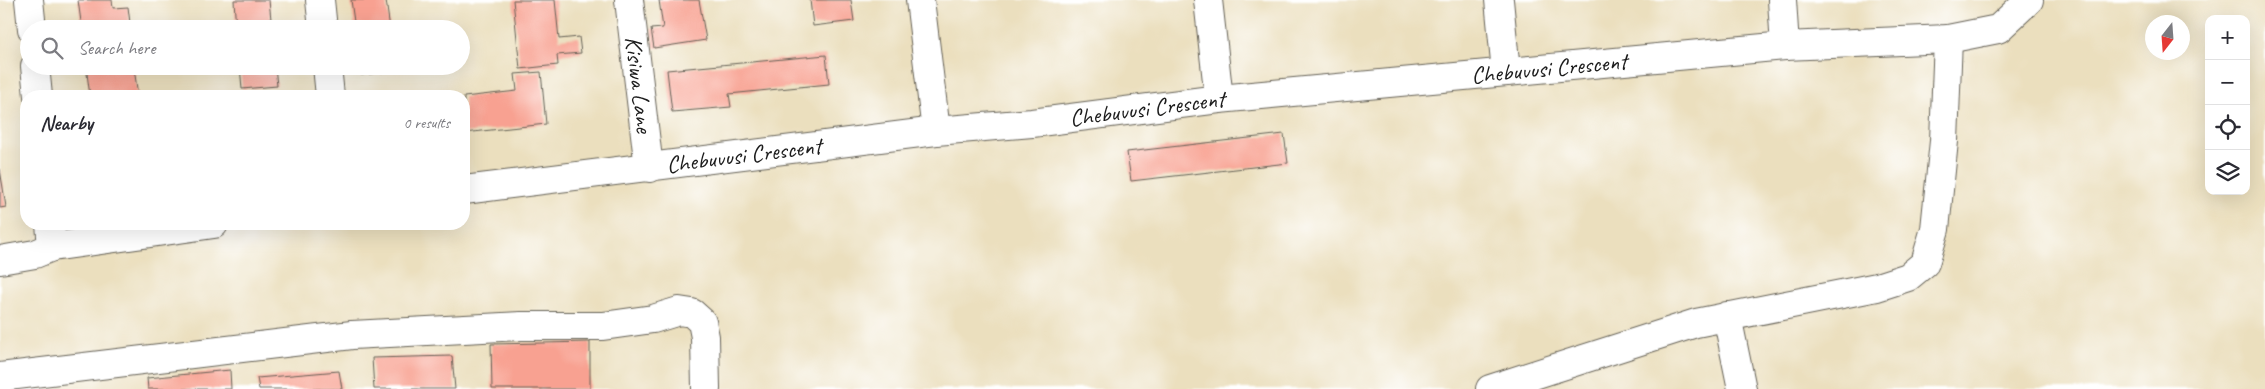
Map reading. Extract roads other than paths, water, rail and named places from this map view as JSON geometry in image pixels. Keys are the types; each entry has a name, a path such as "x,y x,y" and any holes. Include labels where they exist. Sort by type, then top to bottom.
{"street":[{"path":"29,0 31,20"},
{"path":"320,0 322,20"},
{"name":"Kisiwa Lane","path":"629,0 648,168"},
{"path":"920,0 936,131"},
{"path":"1208,0 1219,99"},
{"path":"1499,0 1506,72"},
{"path":"1782,0 1785,46"},
{"name":"Chebuvusi Crescent","path":"470,189 936,131 1032,123 1219,99 1785,46 1948,39 1998,29 2029,0"},
{"path":"1490,389 1696,323 1877,287 1908,276 1925,263 1934,229 1941,168 1948,39"},
{"path":"36,75 37,90"},
{"path":"328,75 329,90"},
{"path":"0,260 35,254 51,236 132,230"},
{"path":"0,377 352,334 521,326 603,326 653,319 679,310 692,313 702,322 705,337 706,389"},
{"path":"1727,316 1742,389"}]}
